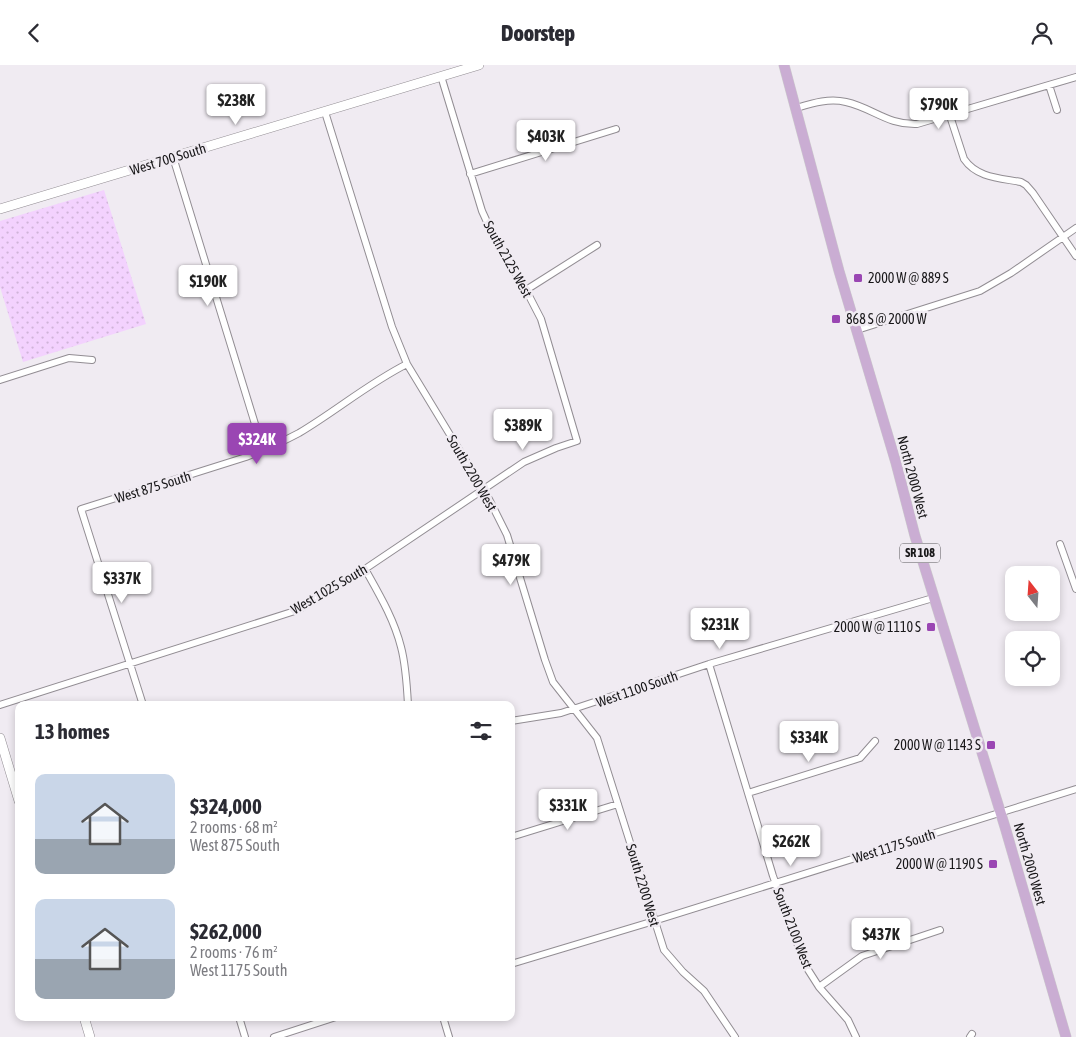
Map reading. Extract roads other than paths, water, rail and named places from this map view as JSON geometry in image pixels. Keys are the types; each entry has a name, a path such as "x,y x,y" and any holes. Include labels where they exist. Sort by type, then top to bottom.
{"main road":[{"name":"North 2000 West","path":"784,65 839,271 896,463 915,536 1001,813 1066,1037"}],"street":[{"name":"West 700 South","path":"0,209 479,65"},
{"name":"South 2125 West","path":"440,77 482,211 498,245 526,290 541,319 577,441"},
{"path":"796,108 817,102 846,102 862,107 885,119 908,125 926,123 1076,77"},
{"path":"1049,85 1057,110"},
{"name":"South 2200 West","path":"325,112 392,327 407,364 483,489 507,535 553,681 597,738 664,950 683,972 704,991 736,1037"},
{"path":"950,115 964,159 968,165 978,173 1021,182 1026,185 1076,256"},
{"path":"470,174 616,129"},
{"path":"173,157 263,450"},
{"path":"857,330 980,291 1003,278 1076,229"},
{"path":"526,290 598,245"},
{"path":"0,380 70,358 92,360"},
{"name":"West 875 South","path":"130,663 81,509 263,450 299,432 390,372 407,364"},
{"name":"West 1025 South","path":"0,705 298,610 365,569 524,462 577,441"},
{"path":"1060,544 1076,589"},
{"path":"365,569 388,612 401,647 408,701"},
{"name":"West 1100 South","path":"515,720 561,713 709,664 933,597"},
{"path":"130,663 142,701"},
{"name":"South 2100 West","path":"709,664 776,882 805,965 820,987 848,1020 856,1037"},
{"path":"0,738 15,788"},
{"path":"748,793 860,758 875,741"},
{"name":"West 1175 South","path":"515,963 1076,789"},
{"path":"515,836 618,804"},
{"path":"820,987 862,956 940,930"},
{"path":"85,1021 90,1037"},
{"path":"240,1021 245,1037"},
{"path":"274,1037 288,1035 325,1021"},
{"path":"444,1021 449,1037"}],"place":[{"name":"2000 W @ 889 S","path":"858,278"},
{"name":"868 S @ 2000 W","path":"836,319"},
{"name":"2000 W @ 1110 S","path":"931,627"},
{"name":"2000 W @ 1143 S","path":"991,745"},
{"name":"2000 W @ 1190 S","path":"993,864"}]}
